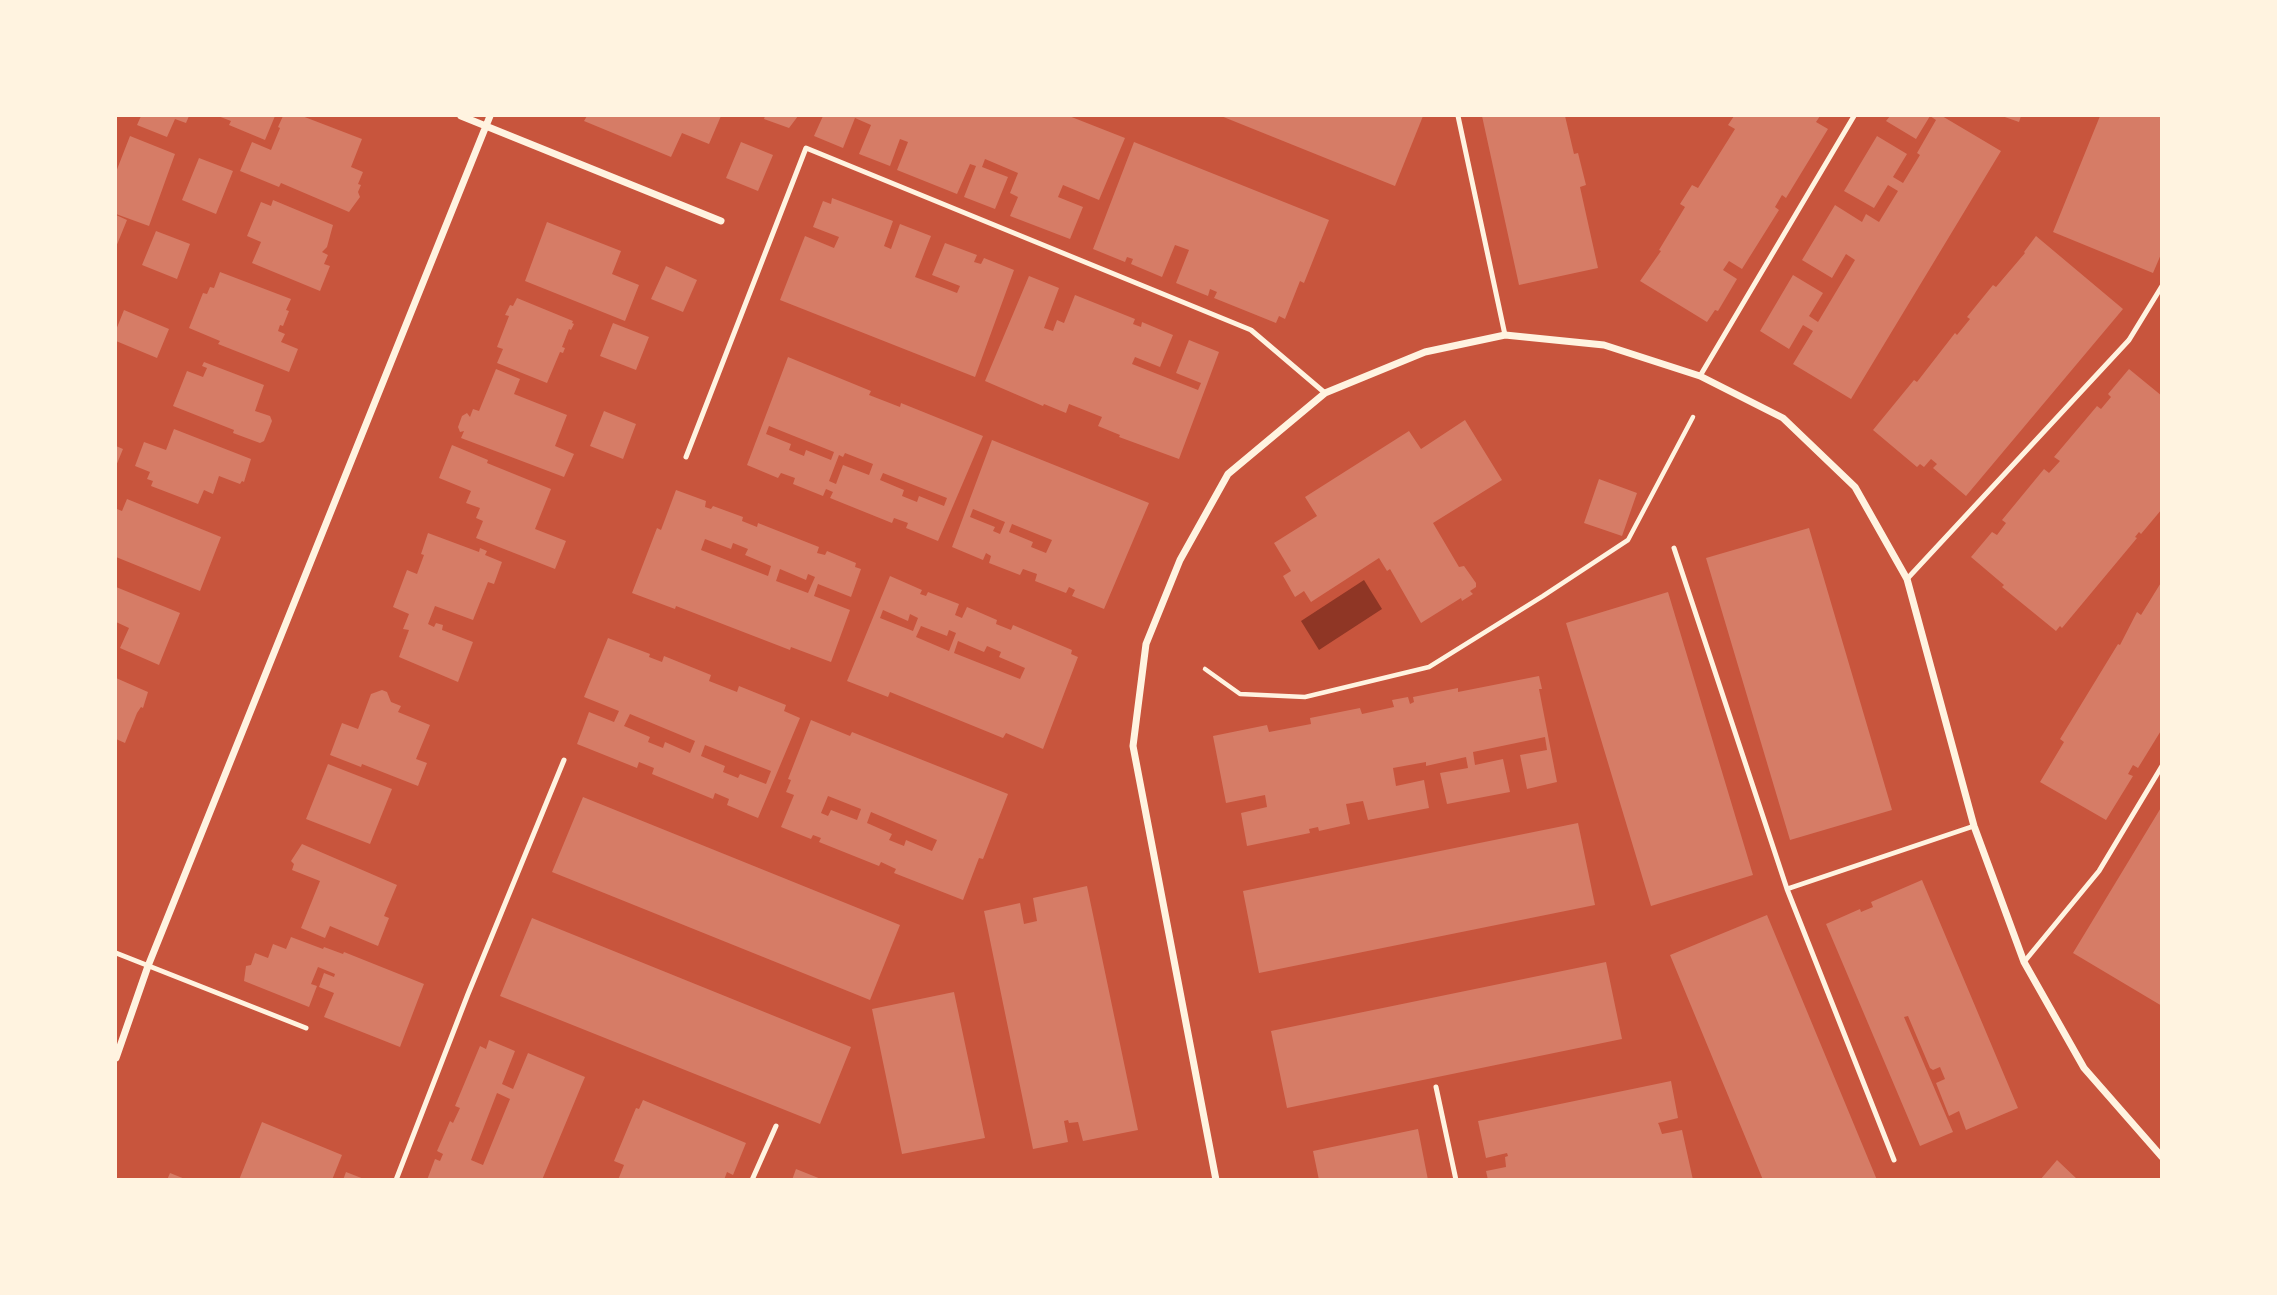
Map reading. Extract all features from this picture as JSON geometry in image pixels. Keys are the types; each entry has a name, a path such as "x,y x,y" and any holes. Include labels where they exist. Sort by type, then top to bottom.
{"street":[{"path":"461,116 721,221"},
{"path":"116,1058 148,966 490,116"},
{"path":"1216,1180 1133,746 1146,644 1180,560 1228,474 1325,393 1425,352 1504,335 1604,345 1700,376 1783,418 1855,487 1907,579 1974,826 2024,962 2084,1068 2161,1157"}],"lane":[{"path":"1458,116 1504,335"},
{"path":"1700,376 1854,116"},
{"path":"686,457 806,148 1251,330 1325,393"},
{"path":"1907,579 2129,340 2161,286"},
{"path":"1674,548 1787,889 1894,1160"},
{"path":"396,1180 468,994 564,760"},
{"path":"2024,962 2099,871 2161,766"},
{"path":"1787,889 1974,826"},
{"path":"116,953 306,1028"},
{"path":"1436,1087 1455,1180"},
{"path":"752,1180 776,1126"}],"path":[{"path":"1205,669 1240,694 1306,697 1429,667 1628,540 1693,417"}],"shaded area":[{"path":"1364,580 1382,609 1319,650 1301,621"}],"building":[{"path":"141,116 189,116 186,123 175,119 167,137 137,125"},
{"path":"218,116 275,116 265,140 229,125 231,121"},
{"path":"283,116 302,116 362,139 351,167 363,172 358,184 361,185 358,192 360,197 349,212 281,183 279,187 240,171 252,142 271,150"},
{"path":"587,116 721,116 709,144 682,133 671,157 584,121"},
{"path":"765,116 798,116 789,128 764,119"},
{"path":"823,116 1069,116 1125,138 1099,200 1063,185 1058,197 1083,207 1070,239 1010,216 1018,197 1010,193 1018,173 985,159 982,167 1008,177 995,209 964,197 976,166 970,164 957,194 897,170 908,142 900,139 890,166 859,154 871,125 855,118 843,148 814,136"},
{"path":"1221,116 1423,116 1395,186"},
{"path":"1482,116 1565,116 1574,154 1578,153 1586,185 1580,187 1598,268 1519,285"},
{"path":"1734,116 1820,116 1816,122 1828,129 1786,198 1782,195 1775,207 1779,210 1742,269 1729,261 1723,270 1737,279 1718,311 1715,310 1707,322 1640,281 1661,251 1659,250 1685,207 1680,204 1692,185 1698,188 1735,129 1728,125"},
{"path":"1890,116 1930,116 1916,139 1886,121"},
{"path":"1930,116 1942,116 2001,151 1851,399 1793,364 1813,331 1803,325 1789,349 1760,331 1793,275 1823,293 1809,316 1818,322 1855,260 1846,254 1832,278 1802,260 1835,205 1862,222 1866,214 1879,222 1898,191 1888,185 1874,208 1844,191 1877,136 1907,154 1893,177 1903,183 1936,120"},
{"path":"2002,116 2021,116 2019,122"},
{"path":"2100,116 2162,116 2162,252 2153,273 2053,232"},
{"path":"130,136 175,154 149,226 116,214 116,172"},
{"path":"741,142 773,155 758,191 726,178"},
{"path":"1134,142 1329,220 1304,283 1300,281 1285,319 1279,316 1276,323 1214,298 1217,292 1210,289 1208,296 1176,283 1189,250 1175,245 1162,277 1131,264 1133,259 1127,257 1125,262 1093,249"},
{"path":"199,158 233,171 216,214 182,200"},
{"path":"832,198 893,221 884,246 891,249 900,224 931,236 915,277 957,293 960,286 932,275 945,243 977,255 974,262 981,264 984,258 1014,270 975,377 780,300 805,236 834,248 839,237 813,227 823,201 831,204"},
{"path":"273,200 333,225 327,247 322,252 328,255 324,264 330,266 320,291 252,263 261,242 247,236 261,202 271,206"},
{"path":"116,215 127,220 116,247"},
{"path":"547,222 621,251 612,274 639,285 625,321 525,281"},
{"path":"156,231 190,244 177,279 142,265"},
{"path":"2036,236 2123,309 1966,496 1933,468 1937,464 1931,459 1924,467 1920,464 1917,467 1873,430 1914,380 1917,382 1955,333 1957,335 1970,319 1967,317 1993,285 1996,287 2025,253"},
{"path":"666,266 697,280 683,312 651,299"},
{"path":"220,272 291,299 283,326 280,325 278,331 285,334 281,342 298,349 289,372 218,344 220,341 189,328 203,293 207,294 210,287 214,288"},
{"path":"1029,276 1059,288 1044,328 1053,331 1057,320 1064,323 1075,295 1135,319 1133,324 1141,327 1142,322 1173,335 1160,367 1135,357 1132,364 1198,390 1201,383 1176,373 1189,340 1219,352 1179,459 1119,437 1120,435 1098,426 1102,417 1069,404 1066,413 1044,404 1043,406 985,381"},
{"path":"517,298 573,321 562,347 565,348 563,353 560,352 547,383 497,363 503,349 497,347 509,316 505,315"},
{"path":"124,310 169,329 157,358 116,341 116,330"},
{"path":"613,323 649,337 636,370 600,356"},
{"path":"788,357 871,391 869,395 900,407 901,403 983,436 938,541 906,528 908,523 894,518 892,523 830,498 833,492 826,489 823,496 793,484 795,478 781,473 778,478 747,465","holes":["769,426 834,452 831,460 806,450 804,456 789,450 791,444 766,434","845,453 873,464 869,475 843,465 836,484 829,481 839,455 843,457","883,473 947,498 944,506 919,496 917,502 902,496 904,490 880,480"]},
{"path":"204,362 264,385 255,411 270,416 272,421 264,441 260,443 233,433 234,430 173,406 187,371 203,377 207,368 202,366"},
{"path":"496,369 520,379 514,394 567,415 555,446 574,454 564,477 461,438 464,431 460,432 458,427 462,416 467,413 470,417 473,409 479,411"},
{"path":"2129,369 2162,396 2162,509 2141,534 2139,532 2135,537 2137,538 2062,628 2060,626 2056,631 2002,587 2004,585 1971,557 1992,532 1997,535 2006,523 2002,520 2044,469 2049,473 2060,461 2054,457 2097,406 2101,409 2111,397 2108,394"},
{"path":"604,411 636,424 623,459 590,446"},
{"path":"1465,420 1502,480 1433,523 1459,567 1464,566 1476,583 1476,587 1470,591 1473,594 1462,601 1461,598 1421,623 1390,569 1387,571 1379,558 1311,602 1304,591 1295,597 1283,576 1291,571 1274,543 1317,516 1305,497 1409,431 1421,449"},
{"path":"174,429 251,459 244,482 240,484 219,476 213,494 204,490 198,504 151,486 153,481 147,479 150,472 135,466 144,442 166,450"},
{"path":"992,440 1149,503 1104,609 1072,596 1075,590 1069,587 1066,593 1035,581 1037,574 1023,569 1020,575 989,563 991,556 986,553 983,560 952,547","holes":["973,509 1005,522 1000,534 993,531 995,527 970,517","1012,524 1052,540 1046,553 1031,547 1033,542 1009,532"]},
{"path":"452,445 488,460 487,463 551,489 535,529 566,541 555,569 476,538 483,521 476,518 480,508 466,503 471,491 439,478"},
{"path":"116,446 123,449 116,466"},
{"path":"1599,479 1637,493 1622,536 1584,523"},
{"path":"676,490 706,501 705,507 711,509 713,506 743,517 742,521 757,527 758,523 819,547 817,553 825,555 827,551 856,563 855,567 861,569 851,597 818,584 814,596 850,610 831,662 791,647 790,650 676,606 675,609 632,593 657,528 661,530","holes":["705,539 731,549 733,543 748,549 745,555 771,566 768,576 701,550","780,569 806,580 808,574 815,577 808,593 776,581"]},
{"path":"127,499 221,537 200,591 116,557 116,514 117,509 122,511"},
{"path":"1809,528 1892,810 1790,840 1706,558"},
{"path":"428,533 479,552 480,548 487,551 485,555 502,562 494,584 488,582 473,620 435,606 428,624 434,627 436,623 443,625 442,630 473,642 458,682 399,657 409,630 403,629 409,614 393,607 407,570 417,574"},
{"path":"890,576 922,590 920,594 926,596 928,592 959,604 955,615 962,618 967,607 997,620 996,624 1011,630 1013,625 1072,650 1071,654 1078,657 1043,749 1006,733 1003,738 890,692 888,697 847,681","holes":["883,610 908,621 910,614 918,618 913,631 880,618","921,626 947,636 949,630 956,633 949,651 916,637","958,641 984,652 987,646 1001,652 999,657 1025,668 1020,679 954,653"]},
{"path":"2162,581 2162,729 2138,768 2133,765 2128,774 2133,776 2106,820 2040,782 2064,742 2060,739 2118,644 2120,645 2137,612 2141,615"},
{"path":"116,587 180,613 159,665 120,648 129,628 116,622"},
{"path":"1668,592 1753,875 1651,906 1566,623"},
{"path":"608,638 650,654 649,657 662,662 664,656 711,675 709,681 737,692 739,686 786,705 784,711 800,718 758,818 727,805 729,799 715,793 713,799 652,774 654,768 639,762 637,768 577,744 589,712 614,722 619,711 584,697","holes":["630,714 695,741 690,753 665,742 663,748 648,742 650,737 624,726","705,745 771,771 766,784 740,774 738,778 723,772 725,766 701,756"]},
{"path":"1539,676 1542,689 1539,689 1557,782 1527,789 1520,755 1547,750 1545,737 1473,752 1475,765 1503,759 1510,792 1447,804 1440,773 1468,768 1466,757 1426,766 1426,762 1393,768 1396,786 1424,780 1429,808 1368,820 1363,801 1346,804 1350,824 1319,831 1318,827 1309,829 1310,833 1247,846 1241,813 1267,807 1265,795 1226,803 1213,736 1267,725 1269,732 1311,724 1310,718 1360,708 1362,714 1394,707 1392,700 1408,697 1410,704 1414,702 1413,697 1458,688 1458,692"},
{"path":"116,678 148,692 125,743 116,739"},
{"path":"382,690 387,692 391,702 401,706 398,712 430,725 416,759 427,763 418,786 362,764 361,767 330,755 342,723 358,729 371,694"},
{"path":"811,720 850,736 852,732 1008,794 983,859 979,858 963,900 894,873 896,869 881,862 879,866 819,842 821,838 813,835 811,839 781,827 794,795 786,792 791,780 788,779","holes":["828,796 861,809 857,820 831,810 828,816 821,813","871,812 937,840 932,851 906,840 904,846 889,840 892,834 867,823"]},
{"path":"328,764 392,789 370,844 306,819"},
{"path":"583,797 900,925 870,1000 552,872"},
{"path":"2162,806 2162,1006 2073,953"},
{"path":"1578,823 1595,905 1259,973 1243,891"},
{"path":"302,844 397,885 384,916 389,918 378,946 330,926 325,938 301,928 320,881 292,870 294,864 291,861"},
{"path":"1922,880 2018,1108 1966,1130 1959,1111 1949,1116 1936,1083 1945,1079 1940,1067 1933,1070 1930,1068 1908,1016 1904,1017 1953,1132 1920,1146 1826,924 1860,909 1861,912 1873,907 1871,902"},
{"path":"1087,886 1138,1130 1083,1141 1078,1122 1069,1123 1068,1120 1064,1121 1068,1142 1033,1149 984,911 1020,903 1024,924 1037,921 1033,898"},
{"path":"1767,915 1877,1180 1763,1180 1670,955"},
{"path":"532,918 851,1047 820,1124 500,996"},
{"path":"291,937 323,949 324,947 343,954 344,952 424,984 400,1047 324,1017 334,993 319,987 324,973 334,977 335,974 318,967 311,984 317,986 309,1007 244,981 246,966 251,965 255,953 268,958 273,944 286,949"},
{"path":"1606,962 1622,1039 1287,1108 1271,1031"},
{"path":"954,992 985,1138 902,1154 872,1009"},
{"path":"489,1040 515,1051 502,1084 513,1089 528,1053 585,1077 542,1180 427,1180 435,1159 440,1161 443,1154 437,1151 450,1121 453,1123 460,1108 455,1106 480,1046 486,1049","holes":["497,1093 510,1099 483,1165 471,1160"]},
{"path":"1671,1081 1678,1118 1658,1123 1662,1134 1682,1130 1693,1180 1488,1180 1486,1171 1506,1167 1505,1157 1508,1156 1507,1153 1486,1158 1478,1121"},
{"path":"643,1100 746,1143 733,1175 727,1172 724,1180 618,1180 624,1165 614,1161 636,1108 639,1109"},
{"path":"262,1122 342,1155 332,1180 239,1180"},
{"path":"1418,1129 1428,1180 1319,1180 1313,1151"},
{"path":"2057,1160 2078,1180 2040,1180"},
{"path":"796,1169 821,1179 821,1180 792,1180"},
{"path":"346,1172 364,1179 364,1180 343,1180"},
{"path":"170,1173 185,1179 185,1180 167,1180"}]}
